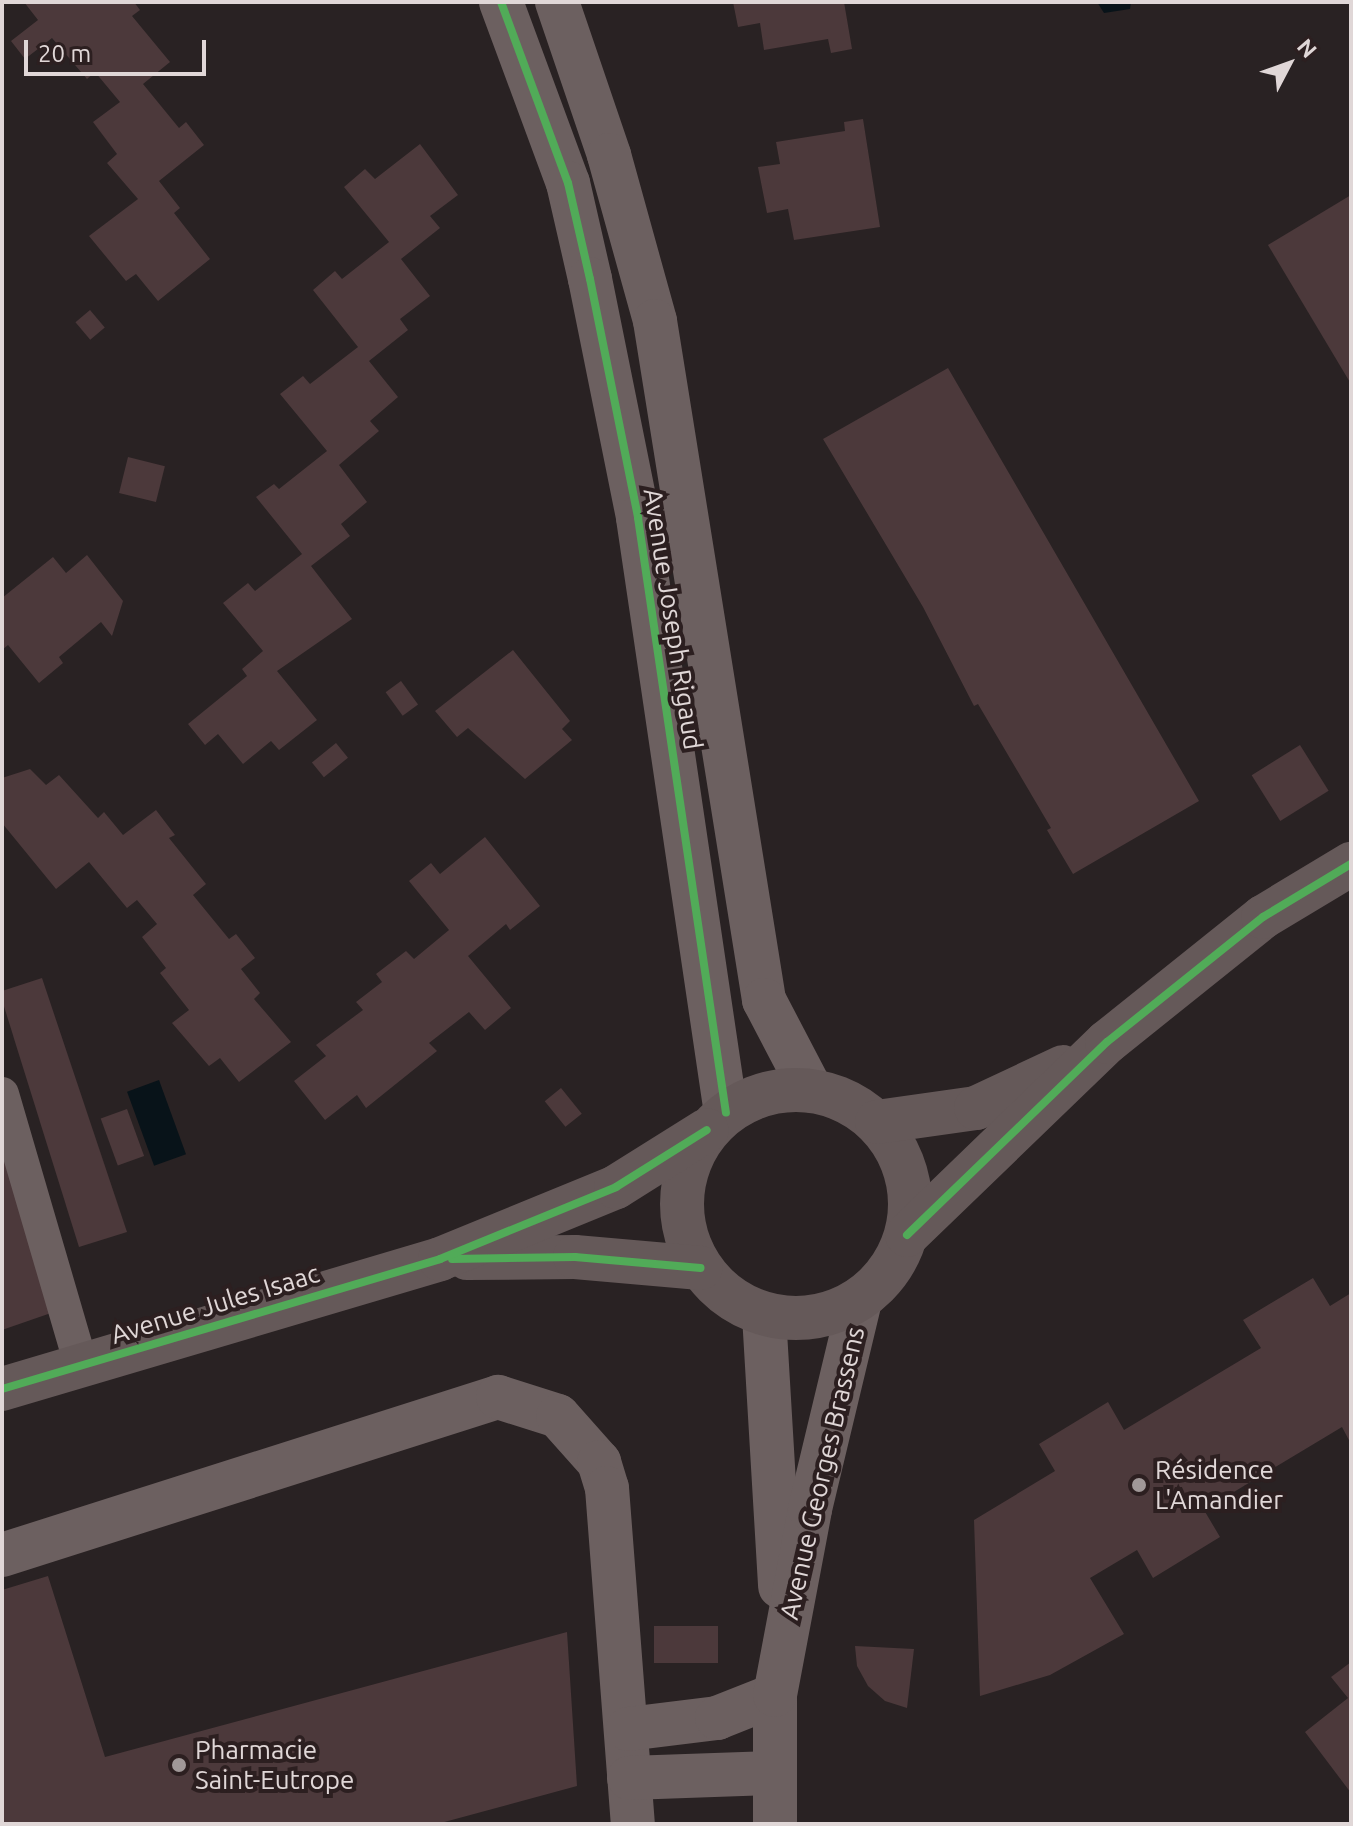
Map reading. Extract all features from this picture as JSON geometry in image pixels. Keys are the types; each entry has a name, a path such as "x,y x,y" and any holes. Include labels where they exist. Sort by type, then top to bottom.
{"main road":[{"path":"907,1235 908,1175 877,1122 847,1100 811,1090 766,1093 716,1122 685,1174 683,1222 701,1268 728,1297 764,1315 814,1318 860,1300 890,1272 907,1235 1107,1042 1263,917 1351,864"},
{"path":"877,1122 976,1108 1004,1099 1107,1042"},
{"name":"Avenue Jules Isaac","path":"2,1389 440,1259 616,1187 716,1122"},
{"name":"Avenue Jules Isaac","path":"440,1259 575,1257 701,1268"}],"street":[{"name":"Avenue Joseph Rigaud","path":"501,2 568,183 626,458 716,1122"},
{"name":"Avenue Joseph Rigaud","path":"557,2 605,142 655,321 764,1000 811,1090"},
{"name":"Avenue Georges Brassens","path":"775,1824 775,1695 810,1509 860,1300"},
{"name":"Avenue Georges Brassens","path":"764,1315 784,1645"},
{"path":"2,1555 498,1397 558,1416 599,1462 607,1488 633,1824"},
{"path":"628,1729 717,1718 775,1695"},
{"path":"629,1778 775,1773"}],"lane":[{"path":"2,1094 81,1365"}],"shaded area":[{"path":"1097,2 1131,2 1130,9 1104,13"},
{"path":"159,1080 186,1154 154,1166 127,1092"}],"building":[{"path":"24,2 134,2 140,10 132,16 170,62 143,84 179,128 186,122 204,145 159,181 180,208 174,213 210,259 158,301 136,274 126,281 89,236 138,199 107,163 117,154 93,122 120,102 95,72 87,79 52,38 25,59 11,41 38,20"},
{"path":"733,2 844,2 852,49 831,53 828,39 764,50 760,23 738,27"},
{"path":"863,119 880,227 794,240 788,209 767,213 758,167 780,164 776,142 845,131 844,122"},
{"path":"420,144 458,195 430,216 440,228 401,259 430,296 400,319 408,330 369,361 398,397 370,421 379,431 339,465 367,502 341,524 350,536 311,566 352,619 277,671 317,720 279,750 271,741 243,764 218,734 205,745 188,724 247,676 242,669 263,651 223,603 248,583 255,591 302,554 256,497 274,484 279,489 327,451 280,394 303,376 310,384 358,347 313,290 335,271 342,279 389,242 344,187 365,169 375,179"},
{"path":"1351,195 1351,384 1268,245"},
{"path":"90,310 105,328 90,340 75,322"},
{"path":"948,368 1199,801 1073,874 1047,830 1051,828 978,704 974,706 923,607 823,439"},
{"path":"128,457 165,466 156,502 119,493"},
{"path":"87,555 123,601 112,636 101,622 59,657 63,663 39,683 8,645 2,650 2,598 53,557 66,573"},
{"path":"513,650 570,721 562,729 572,740 525,779 468,728 457,737 435,711"},
{"path":"401,681 418,704 403,716 386,692"},
{"path":"336,743 348,758 324,777 312,763"},
{"path":"1300,745 1329,791 1280,821 1252,775"},
{"path":"30,769 46,785 59,775 98,818 104,812 123,835 156,810 175,835 169,838 206,884 193,895 229,939 236,934 255,958 241,969 260,993 254,999 291,1042 239,1082 220,1058 209,1066 172,1023 189,1010 160,973 166,968 142,937 157,924 137,900 127,908 89,862 56,889 2,823 2,778"},
{"path":"485,837 540,906 510,930 506,924 468,956 511,1008 485,1030 469,1012 429,1043 437,1051 366,1108 357,1095 325,1120 294,1081 326,1056 316,1045 363,1010 356,1002 382,982 376,974 406,951 414,959 449,930 409,881 431,863 440,874"},
{"path":"42,978 127,1232 79,1247 2,1000 2,991"},
{"path":"561,1088 582,1114 565,1127 545,1101"},
{"path":"127,1109 144,1156 118,1166 101,1119"},
{"path":"2,1135 51,1313 2,1330"},
{"name":"Résidence L'Amandier","path":"1313,1278 1330,1306 1351,1293 1351,1444 1342,1427 1204,1510 1220,1537 1153,1578 1137,1550 1090,1578 1124,1634 1050,1675 980,1696 974,1520 1055,1471 1039,1444 1108,1402 1124,1430 1261,1348 1243,1320"},
{"path":"48,1576 105,1757 567,1632 577,1786 437,1824 2,1824 2,1590"},
{"path":"654,1626 718,1626 718,1663 654,1663"},
{"path":"855,1646 914,1649 907,1708 885,1701 868,1686 857,1666"},
{"path":"1351,1662 1351,1793 1305,1732 1348,1698 1331,1677"}],"cycle path":[{"path":"501,2 568,183 590,279 638,518 726,1113"},
{"path":"907,1235 1107,1042 1263,917 1351,864"},
{"path":"2,1389 440,1259 616,1187 707,1130"},
{"path":"452,1259 575,1257 701,1268"}],"place":[{"name":"Résidence L'Amandier","path":"1139,1485"},
{"name":"Pharmacie Saint-Eutrope","path":"179,1765"}]}
